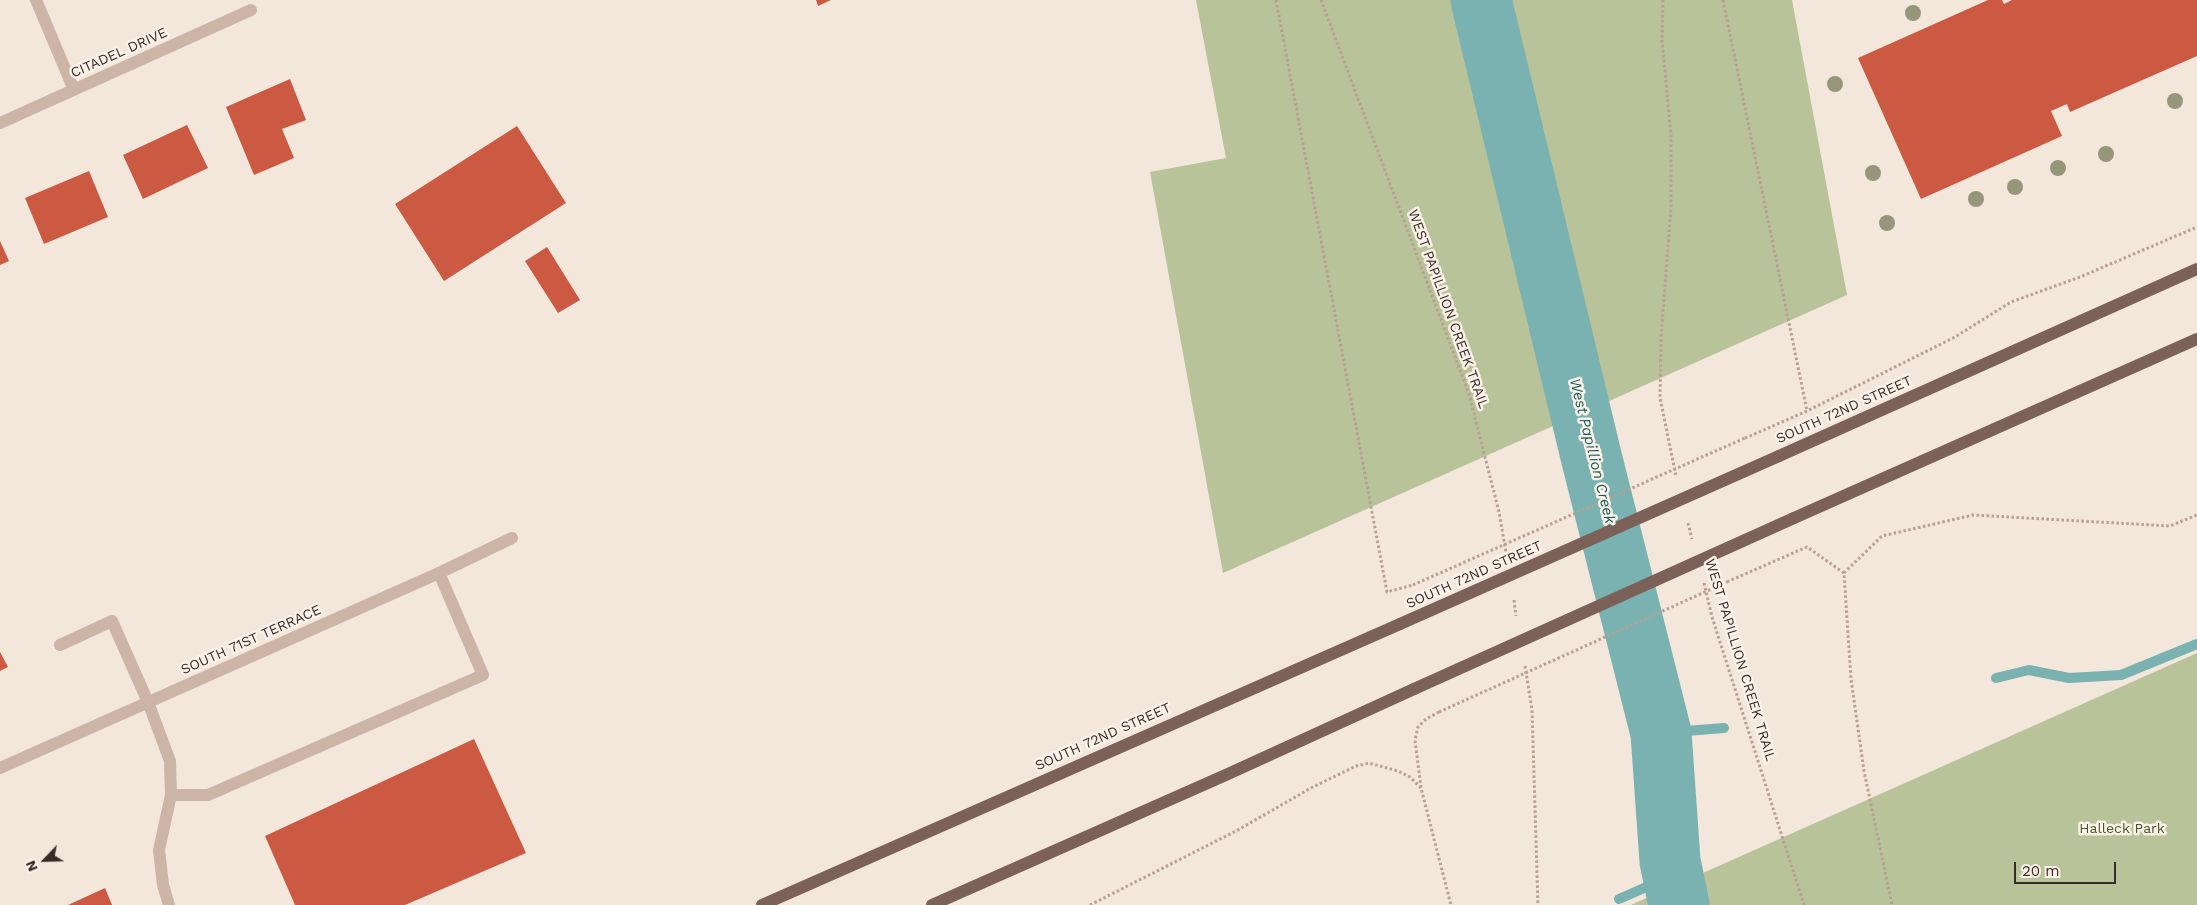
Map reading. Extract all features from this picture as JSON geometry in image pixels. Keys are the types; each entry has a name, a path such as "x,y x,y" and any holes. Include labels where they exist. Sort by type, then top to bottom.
{"main road":[{"name":"SOUTH 72ND STREET","path":"762,905 1400,624 2197,269"},
{"path":"932,905 2197,339"}],"street":[{"path":"36,0 74,90"},
{"name":"CITADEL DRIVE","path":"0,123 251,10"},
{"name":"SOUTH 71ST TERRACE","path":"0,768 440,573 512,538"},
{"path":"171,795 208,795 483,675 440,573"},
{"path":"60,645 112,621 148,702 170,761 171,795 159,850 163,885 169,905"}],"path":[{"path":"1276,0 1386,592 1413,585 1807,411 1955,337 2010,302 2080,276 2197,227"},
{"name":"WEST PAPILLION CREEK TRAIL","path":"1321,0 1469,394 1499,512 1507,559"},
{"path":"1663,0 1662,40 1671,135 1671,208 1661,338 1660,398 1678,484"},
{"path":"1723,0 1807,411"},
{"path":"1892,905 1864,772 1850,679 1844,573 1882,536 1973,515 2170,526 2197,515"},
{"path":"1688,522 1693,541"},
{"path":"1451,905 1421,788 1415,740 1418,727 1426,719 1807,547 1844,573"},
{"name":"WEST PAPILLION CREEK TRAIL","path":"1703,579 1712,617 1804,905"},
{"path":"1513,597 1518,625"},
{"path":"1524,663 1532,710 1538,905"},
{"path":"1090,905 1236,831 1311,788 1356,766 1369,763 1398,771 1410,777 1421,788"}],"green space":[{"path":"1196,0 1792,0 1847,295 1223,573 1150,172 1226,158"},
{"name":"Halleck Park","path":"2197,653 2197,905 1631,905"}],"building":[{"path":"816,0 831,0 818,6"},
{"path":"1988,0 2002,0 2004,4 2012,0 2197,0 2197,56 2070,112 2067,104 2051,111 2062,136 1921,199 1858,58"},
{"path":"290,79 306,120 282,129 294,158 254,175 226,107"},
{"path":"187,125 208,168 143,199 123,155"},
{"path":"517,126 566,203 444,281 395,204"},
{"path":"89,171 108,217 44,244 25,198"},
{"path":"0,241 9,261 0,265"},
{"path":"547,247 580,300 558,313 525,261"},
{"path":"0,652 8,667 0,671"},
{"path":"474,739 526,853 405,905 295,905 265,836"},
{"path":"105,888 112,905 68,905"}],"waterway":[{"name":"West Papillion Creek","path":"1481,0 1592,460 1661,733 1670,861 1679,905"},
{"path":"1996,678 2029,670 2069,678 2121,675 2197,644"},
{"path":"1661,733 1724,728"},
{"path":"1619,899 1674,875"}]}
